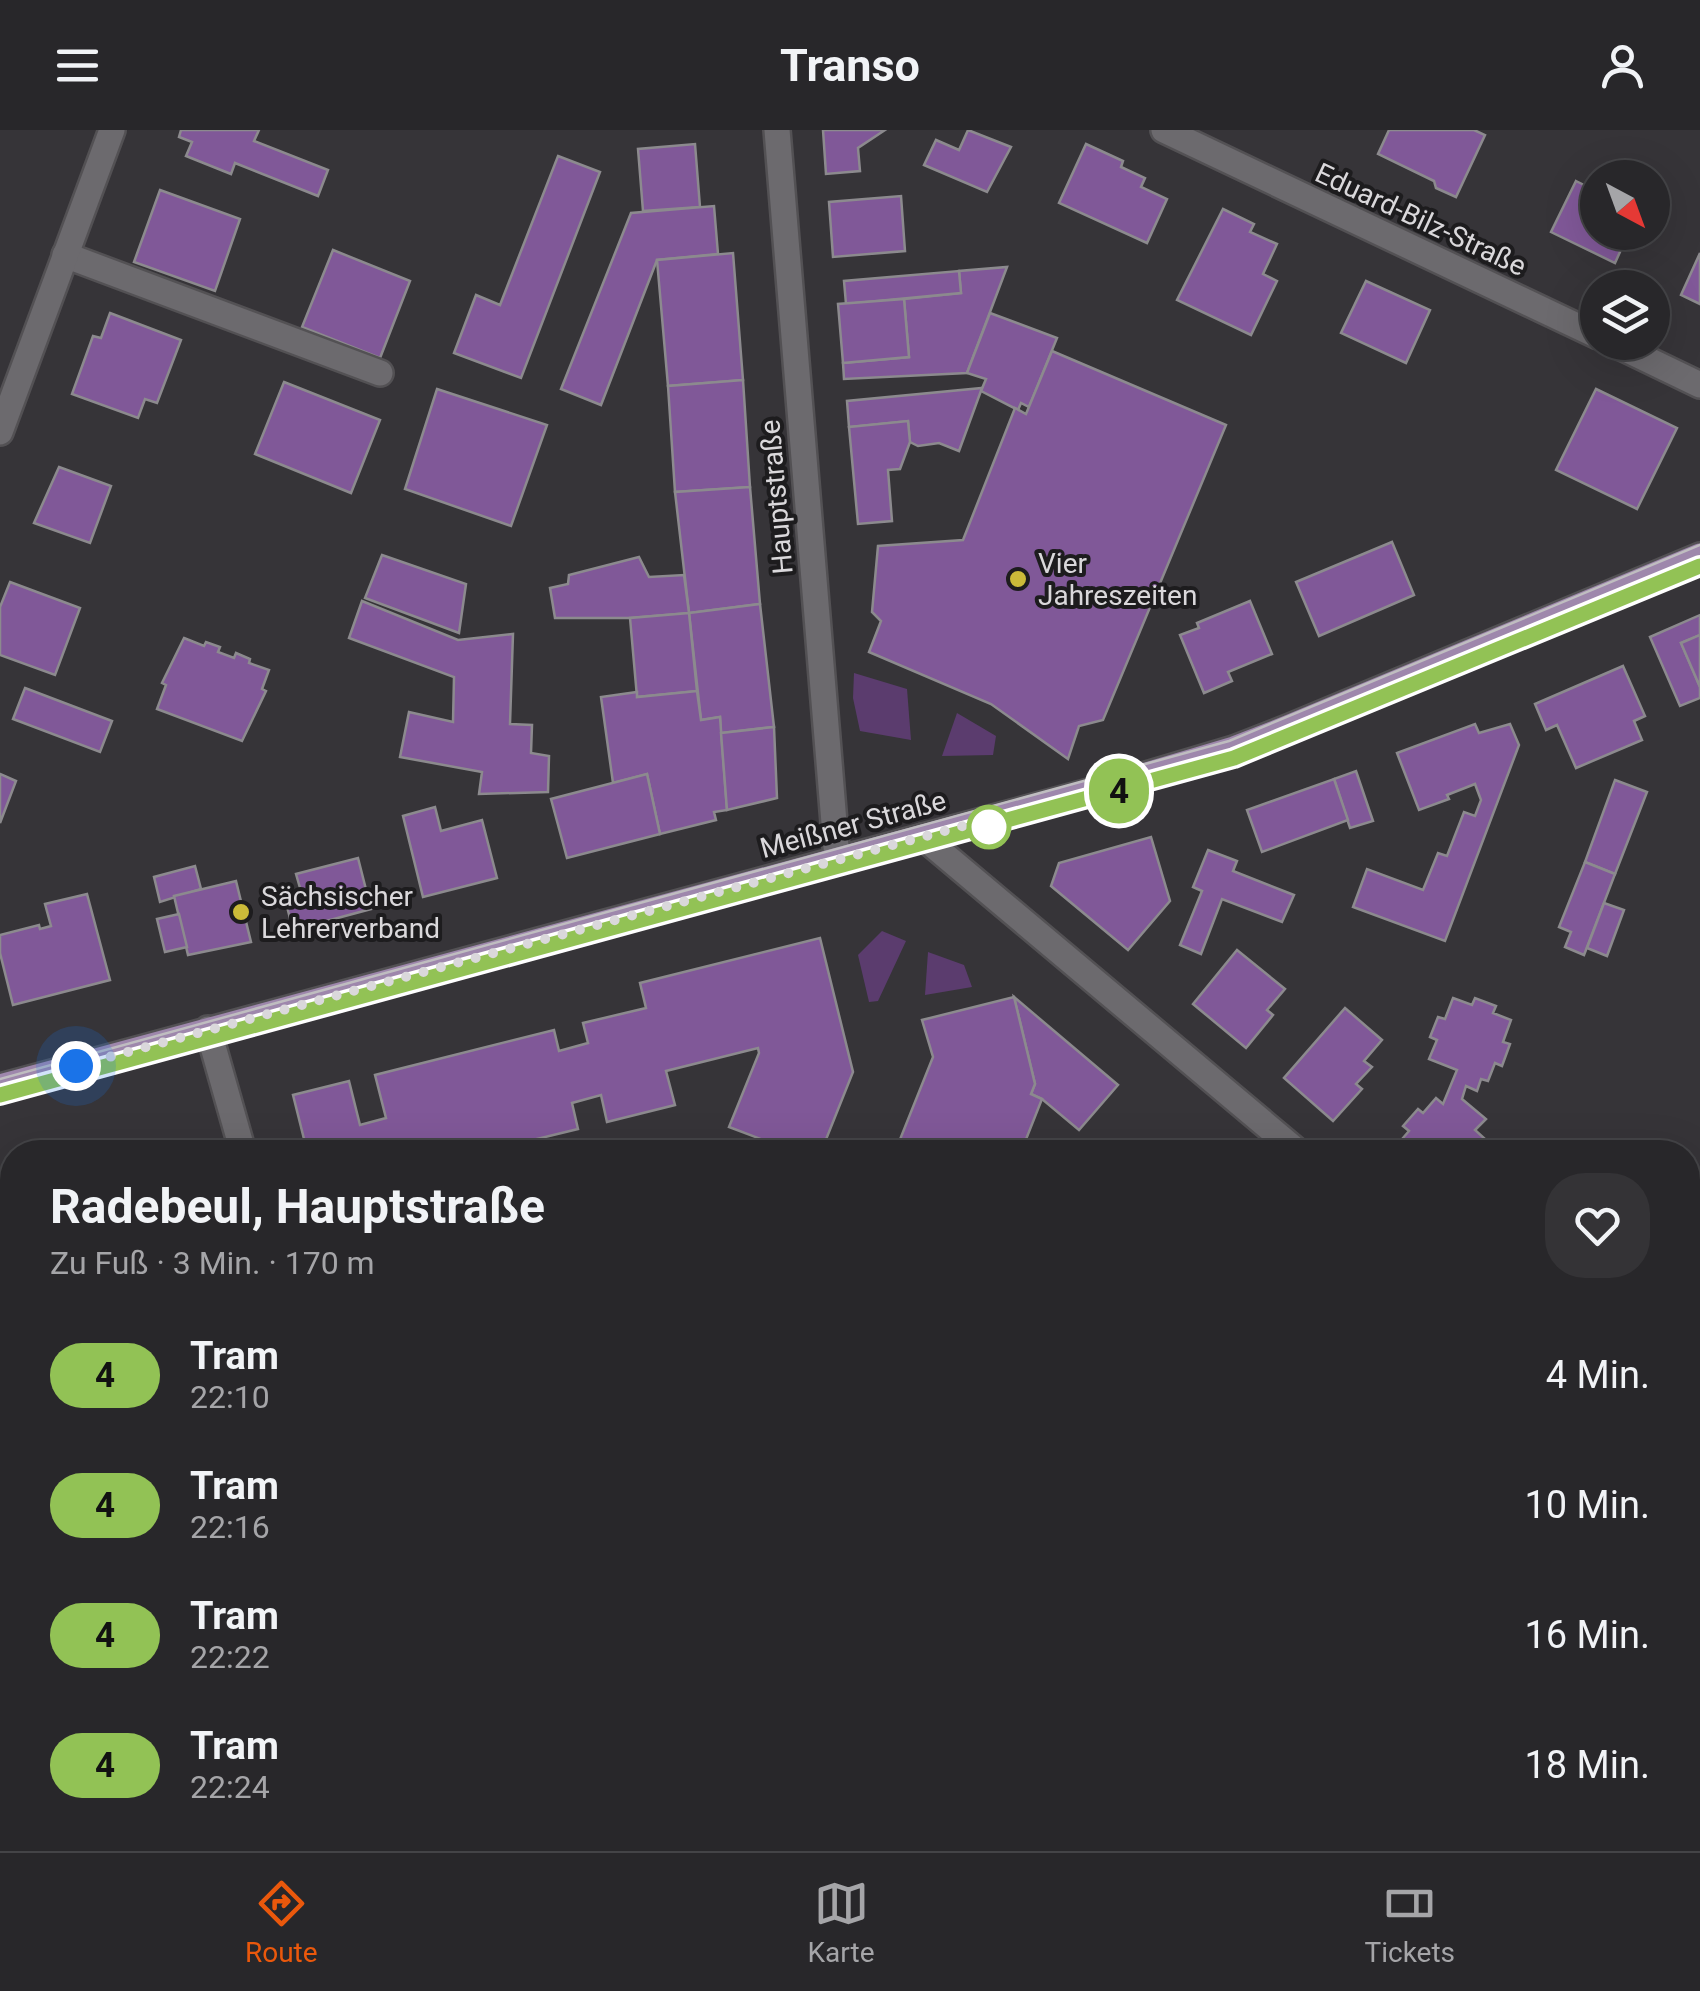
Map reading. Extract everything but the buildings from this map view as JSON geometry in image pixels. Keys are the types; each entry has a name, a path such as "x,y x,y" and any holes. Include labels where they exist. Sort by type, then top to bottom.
{"main road":[{"name":"Meißner Straße","path":"0,1087 1234,749 1700,556"}],"street":[{"path":"0,432 112,130"},
{"name":"Hauptstraße","path":"777,130 838,859"},
{"name":"Eduard-Bilz-Straße","path":"1164,130 1580,327"},
{"path":"66,255 380,373"},
{"path":"1648,360 1700,385"},
{"path":"923,837 1284,1140"},
{"path":"208,1029 239,1140"}],"shaded area":[{"path":"854,673 907,689 911,740 860,731 853,698"},
{"path":"957,713 996,736 993,755 942,756"},
{"path":"882,931 906,941 878,1001 869,1002 858,955"},
{"path":"928,952 964,965 972,987 925,995"}],"tram line":[{"path":"0,1079 1229,741 1700,545"},
{"path":"0,1095 1234,759 1700,566"},
{"name":"4","path":"0,1095 1234,758 1700,566"}],"place":[{"name":"Vier Jahreszeiten","path":"1018,579"},
{"name":"Sächsischer Lehrerverband","path":"241,912"}],"route":[{"path":"76,1066 989,819 989,827"}]}
